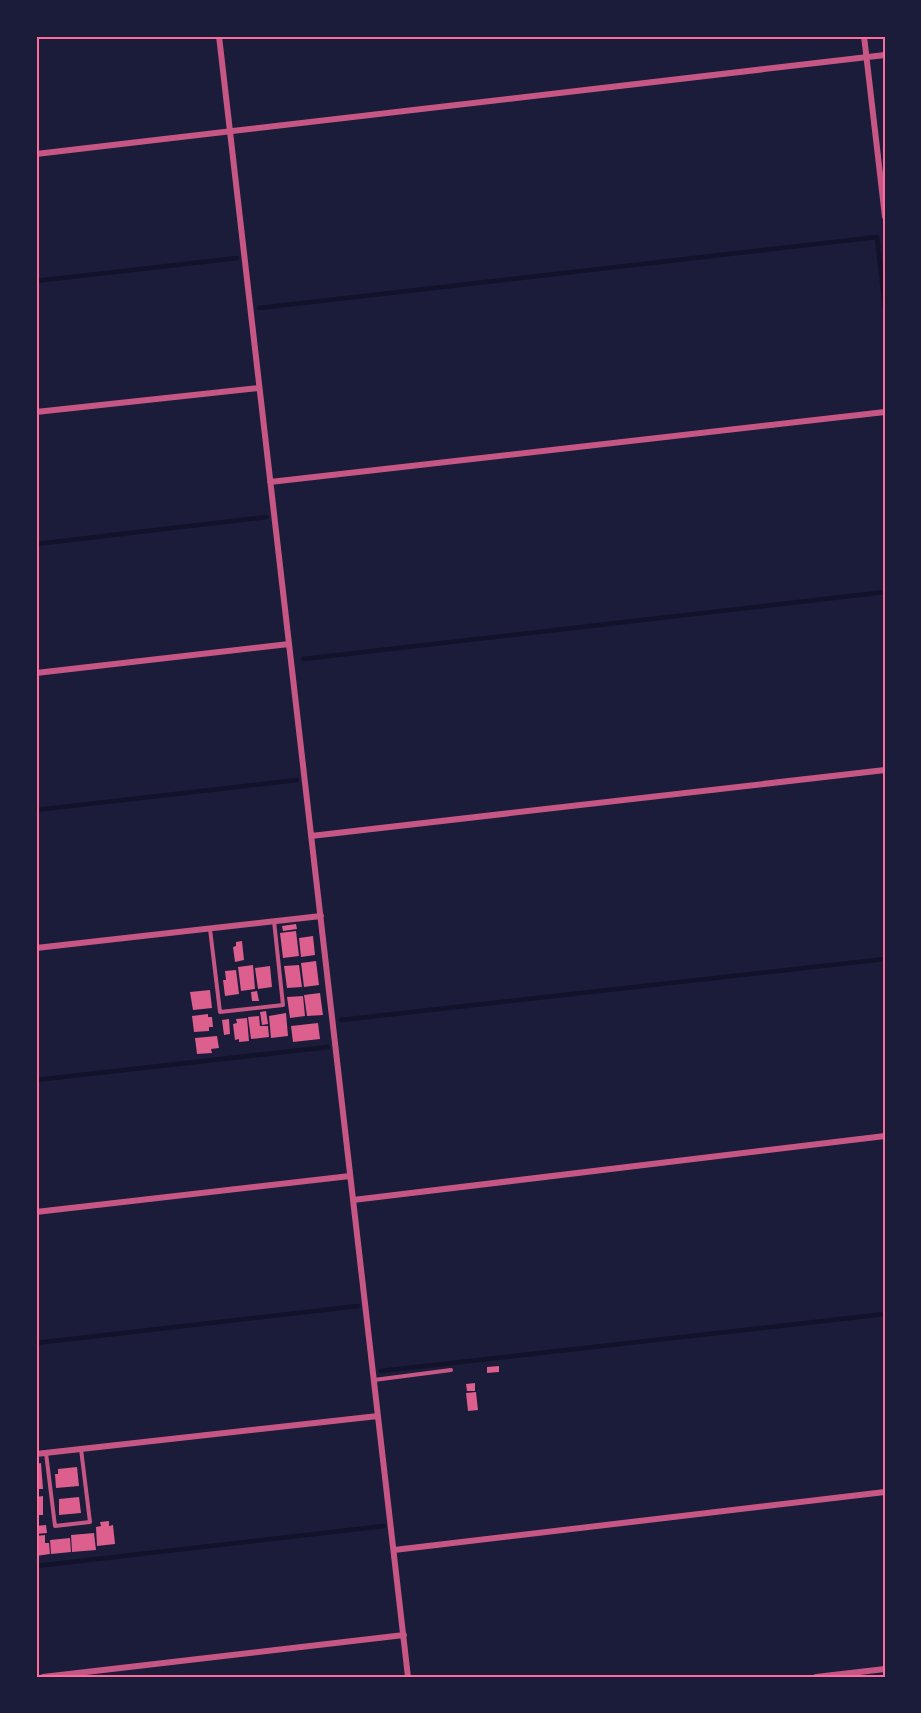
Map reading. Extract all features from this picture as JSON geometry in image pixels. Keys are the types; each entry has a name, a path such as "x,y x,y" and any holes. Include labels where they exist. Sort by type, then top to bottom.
{"street":[{"path":"219,36 408,1677"},
{"path":"864,36 870,56 885,217"},
{"path":"36,154 885,55"},
{"path":"36,412 260,388"},
{"path":"270,482 885,412"},
{"path":"36,673 289,644"},
{"path":"311,836 885,770"},
{"path":"36,948 321,916"},
{"path":"353,1200 885,1136"},
{"path":"36,1212 350,1176"},
{"path":"36,1454 378,1416"},
{"path":"394,1550 885,1492"},
{"path":"43,1677 404,1635"},
{"path":"816,1677 885,1669"}],"lane":[{"path":"210,929 220,1012 283,1005 273,921"},
{"path":"374,1380 451,1370"},
{"path":"46,1453 55,1526 90,1522 81,1449"}],"building":[{"path":"296,924 297,929 283,931 282,926"},
{"path":"296,931 299,956 283,958 280,933"},
{"path":"313,936 315,955 301,957 299,938"},
{"path":"242,941 244,960 235,962 233,947 236,946 236,942"},
{"path":"316,961 319,985 304,987 301,963"},
{"path":"253,965 255,989 241,991 238,967"},
{"path":"299,965 302,987 287,988 284,966"},
{"path":"270,966 272,987 258,989 255,968"},
{"path":"236,970 239,994 225,996 223,980 226,980 225,971"},
{"path":"210,990 212,1008 193,1010 190,992"},
{"path":"257,991 259,1001 252,1001 251,992"},
{"path":"320,993 323,1015 307,1016 304,995"},
{"path":"303,996 305,1016 290,1018 287,997"},
{"path":"266,1011 268,1024 262,1025 260,1012"},
{"path":"286,1013 288,1036 271,1038 269,1016"},
{"path":"208,1014 208,1017 212,1017 213,1027 209,1027 209,1031 194,1032 192,1016"},
{"path":"259,1016 260,1026 268,1026 269,1037 251,1039 248,1017"},
{"path":"247,1018 249,1041 239,1042 239,1039 235,1040 233,1024 237,1023 236,1019"},
{"path":"229,1019 230,1034 224,1035 222,1020"},
{"path":"318,1023 320,1039 293,1042 291,1026"},
{"path":"217,1036 219,1048 211,1049 212,1053 197,1054 195,1038"},
{"path":"499,1366 499,1372 487,1373 487,1367"},
{"path":"475,1383 475,1391 467,1391 466,1384"},
{"path":"476,1392 478,1410 468,1411 466,1393"},
{"path":"41,1463 43,1489 36,1489 36,1464"},
{"path":"77,1467 79,1486 56,1488 55,1474 58,1474 58,1469"},
{"path":"43,1496 43,1515 36,1515 36,1497"},
{"path":"79,1497 81,1513 59,1515 59,1499"},
{"path":"109,1521 109,1526 113,1525 115,1544 97,1546 96,1527 101,1526 100,1522"},
{"path":"46,1525 47,1533 36,1534 36,1526"},
{"path":"94,1533 96,1550 72,1552 71,1535"},
{"path":"45,1535 45,1543 49,1543 50,1554 36,1556 36,1536"},
{"path":"70,1538 71,1552 51,1554 50,1540"}],"waterway":[{"path":"259,308 877,237 885,309"},
{"path":"36,281 237,258"},
{"path":"36,544 266,517"},
{"path":"303,659 885,592"},
{"path":"36,810 297,780"},
{"path":"341,1020 885,959"},
{"path":"36,1080 328,1047"},
{"path":"36,1343 358,1306"},
{"path":"381,1371 885,1314"},
{"path":"36,1566 384,1526"}]}
